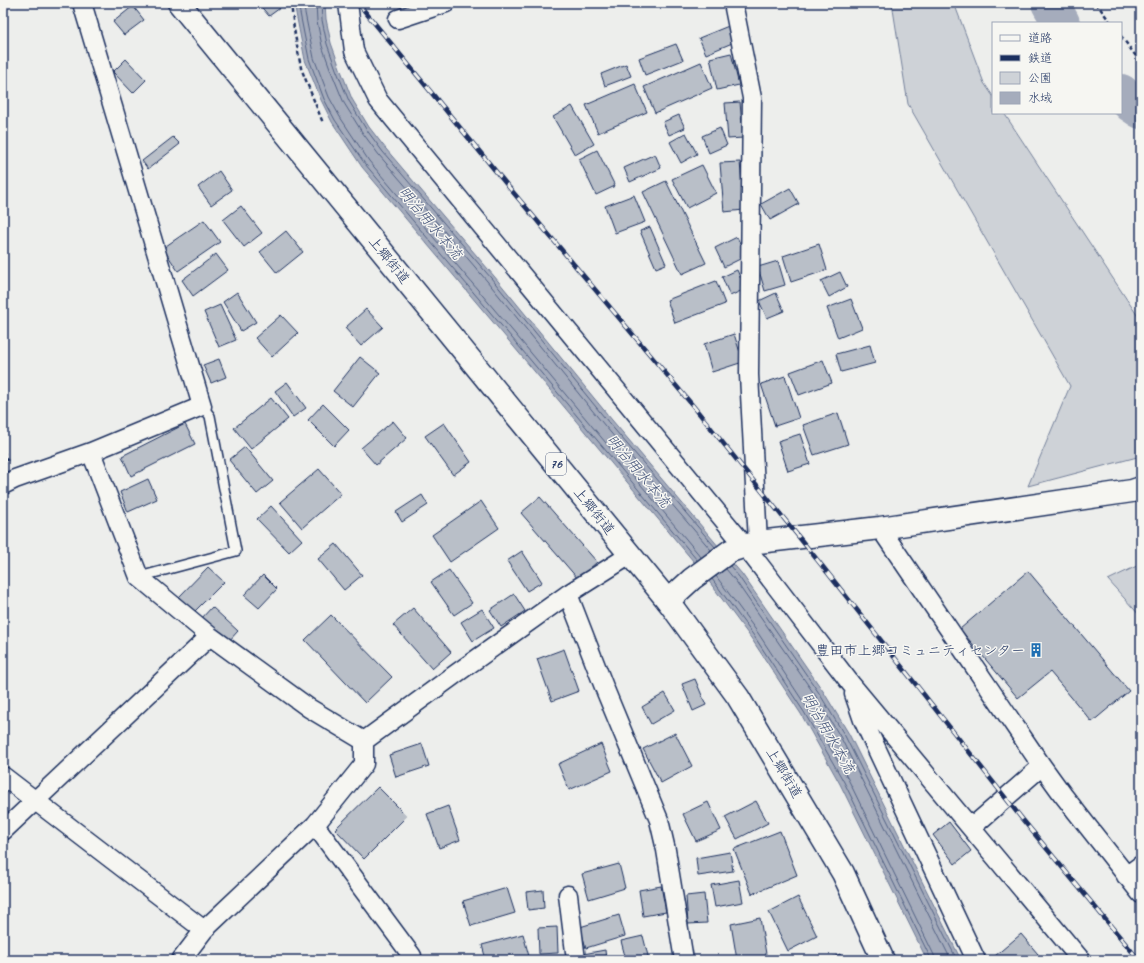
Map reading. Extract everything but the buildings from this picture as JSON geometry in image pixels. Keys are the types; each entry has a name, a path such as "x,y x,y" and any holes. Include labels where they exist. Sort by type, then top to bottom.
{"main road":[{"name":"上郷街道","path":"179,3 668,601 738,697 842,873 883,960"},
{"path":"668,601 692,579 744,547 1132,491 1141,488"}],"street":[{"path":"3,485 15,479 91,452 202,406 82,3"},
{"path":"348,3 354,51 378,100 744,547 851,684 1081,960"},
{"path":"398,19 446,3"},
{"path":"733,3 752,98 749,375 744,547"},
{"path":"91,452 139,577 210,636 309,708 364,742"},
{"path":"880,528 1042,766 1141,894"},
{"path":"364,742 457,673 568,594 630,554"},
{"path":"568,594 659,820 666,850 684,960"},
{"path":"3,830 210,636"},
{"path":"851,684 863,720 976,960"},
{"path":"181,960 204,930 315,825 364,764 364,742"},
{"path":"971,828 1042,766"},
{"path":"3,776 204,930"},
{"path":"315,825 412,956 412,960"},
{"path":"1126,876 1141,865"},
{"path":"568,895 576,960"}],"lane":[{"path":"139,577 236,551 210,416 202,406"}],"path":[{"path":"291,3 300,68 323,123"},
{"path":"1096,3 1110,22"},
{"path":"1122,37 1141,63"}],"green space":[{"path":"892,3 954,3 984,83 992,95 992,114 1005,114 1141,321 1141,456 1028,486 1070,386 908,104"},
{"path":"1141,564 1141,617 1108,580"}],"water":[{"name":"明治用水本流","path":"294,3 325,3 326,19 331,43 352,99 369,127 742,574 823,691 849,734 961,960 927,960 840,784 801,714 751,638 699,568 362,167 332,122 321,100 305,60"}],"waterway":[{"path":"1050,3 1060,22"},
{"path":"1122,94 1132,104 1141,110"}],"railway":[{"path":"358,3 507,185 694,407 823,567 1023,820 1139,960"}],"place":[{"name":"豊田市上郷コミュニティセンター","path":"1036,650"}]}
